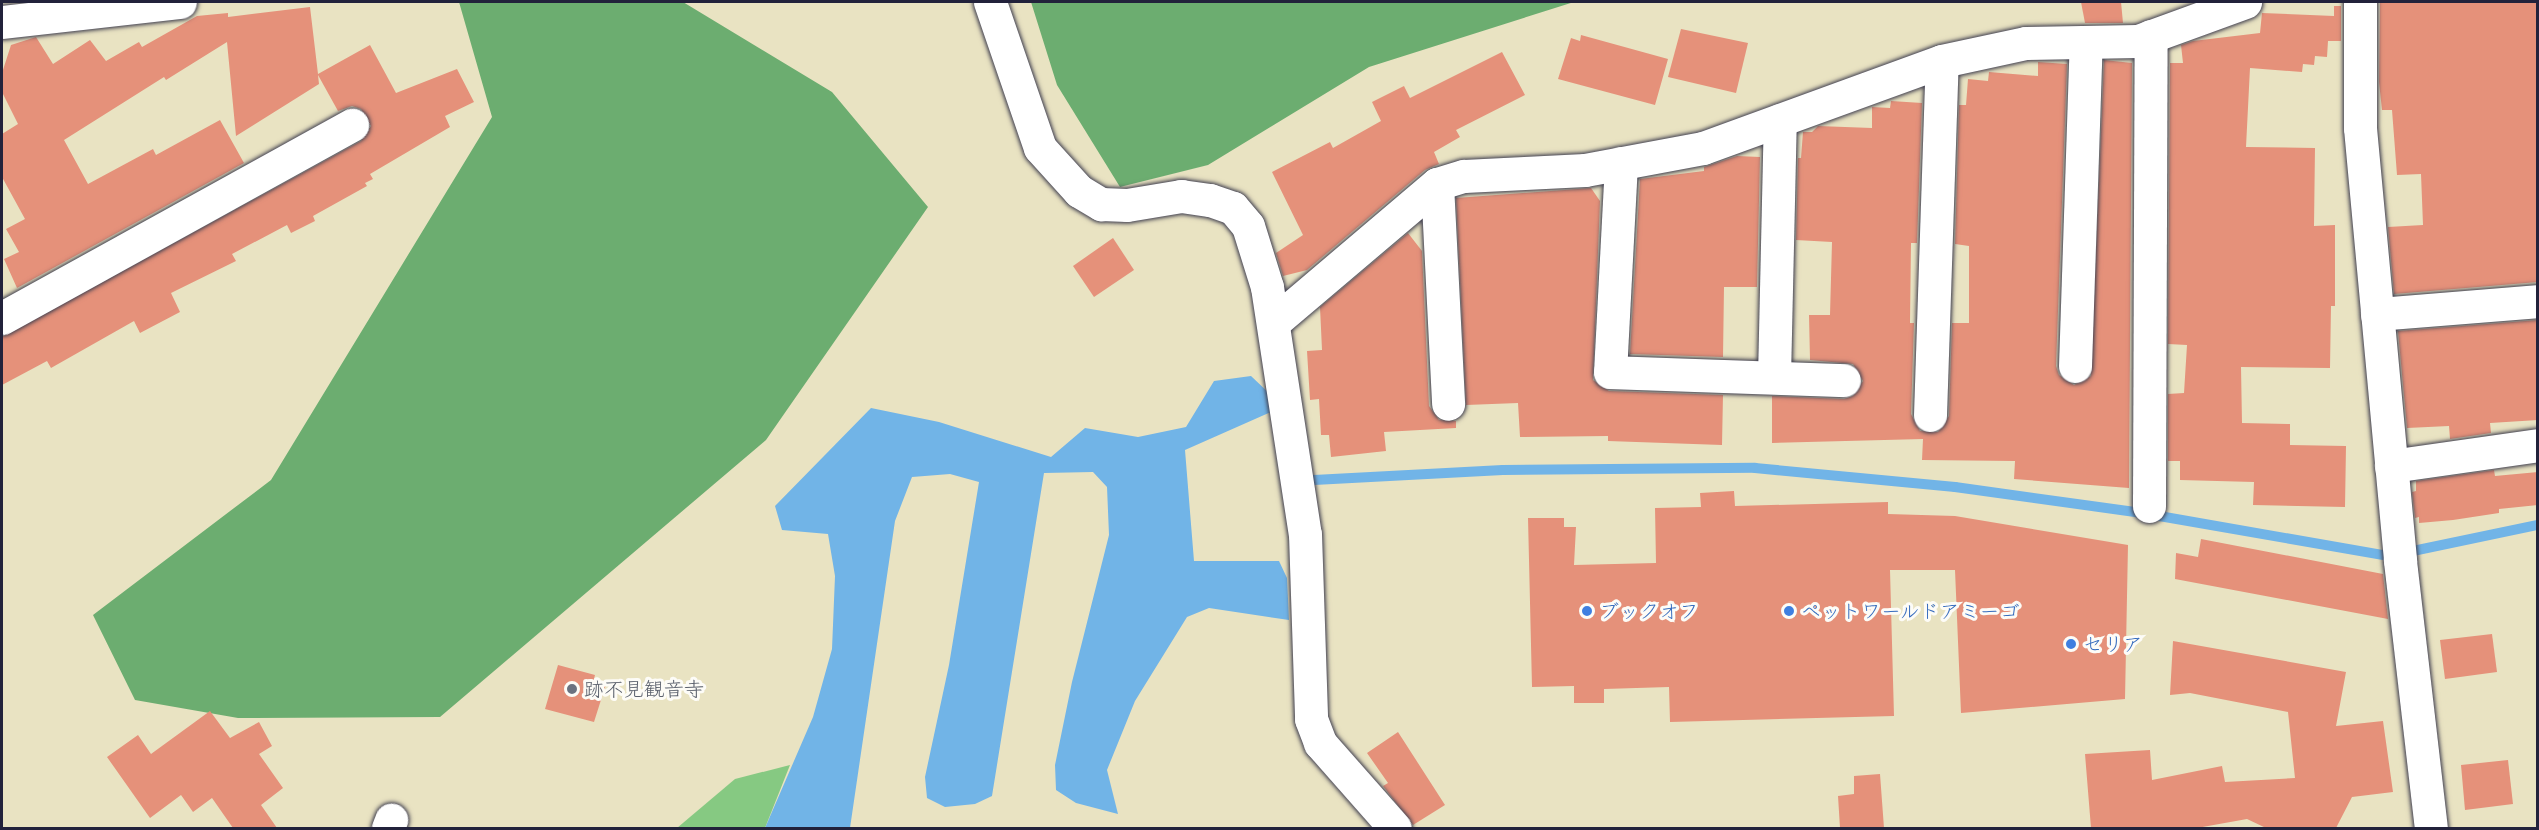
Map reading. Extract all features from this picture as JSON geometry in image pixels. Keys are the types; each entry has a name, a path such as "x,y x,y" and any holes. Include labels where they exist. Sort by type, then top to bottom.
{"street":[{"path":"2,22 180,2"},
{"path":"990,2 1040,148 1079,191 1101,204 1127,205 1181,196 1233,208 1248,226 1267,287 1305,534 1311,719 1320,743 1395,828"},
{"path":"1273,323 1437,184 1464,176 1585,170 1703,148 1942,61 2026,43 2138,41 2246,2"},
{"path":"2360,2 2360,128 2399,553 2431,828"},
{"path":"2149,506 2151,36"},
{"path":"2075,366 2086,42"},
{"path":"1930,415 1942,61"},
{"path":"1774,377 1780,120"},
{"path":"2,318 352,125"},
{"path":"1621,163 1610,372 1844,380"},
{"path":"1437,184 1448,404"},
{"path":"2377,314 2538,301"},
{"path":"2391,466 2538,445"}],"green space":[{"path":"459,2 683,2 832,92 928,207 766,440 440,717 238,718 135,700 93,615 271,480 492,117"},
{"path":"1031,2 1574,2 1369,67 1208,165 1120,187 1057,85"},
{"path":"790,765 765,828 677,828 735,779"}],"water":[{"path":"1251,376 1271,395 1273,411 1185,450 1194,561 1279,561 1287,578 1289,620 1209,608 1187,617 1135,701 1107,770 1118,814 1076,803 1056,790 1055,765 1072,682 1109,535 1107,487 1093,472 1044,473 992,796 975,804 945,807 927,798 925,777 949,665 979,482 950,474 912,477 895,521 850,828 765,828 813,717 832,649 835,576 828,534 782,530 775,506 871,408 939,422 1051,457 1085,428 1138,437 1186,427 1214,381"}],"building":[{"path":"2081,2 2121,2 2123,23 2085,23"},
{"path":"2380,2 2538,2 2538,282 2394,294 2388,227 2423,225 2421,174 2397,175 2392,110 2382,110 2379,82"},
{"path":"2334,6 2341,6 2341,41 2328,41 2327,57 2315,56 2314,65 2303,64 2302,72 2250,68 2246,147 2315,148 2314,226 2335,225 2335,306 2331,306 2330,368 2241,367 2242,423 2290,424 2290,445 2346,446 2345,507 2253,505 2254,482 2180,480 2180,461 2168,461 2168,394 2184,393 2187,345 2168,344 2170,63 2183,63 2181,45 2193,41 2260,33 2262,13 2334,16"},
{"path":"310,7 318,74 370,45 396,93 457,69 474,102 445,116 450,127 370,174 373,179 365,183 367,186 313,216 315,221 291,233 287,225 232,254 236,261 171,293 180,312 140,333 134,321 51,368 47,361 2,385 2,337 361,141 371,126 361,109 352,106 338,111 318,75 319,84 236,136 227,42 166,80 164,77 64,140 88,184 153,149 156,155 220,120 244,163 17,288 4,259 19,252 6,229 25,219 2,177 2,134 18,124 2,92 2,73 11,45 36,37 53,64 90,40 106,61 139,42 142,47 197,16 228,13 228,17"},
{"path":"1681,29 1748,43 1736,93 1668,77"},
{"path":"1581,35 1668,59 1655,105 1558,79 1571,38 1580,41"},
{"path":"1502,52 1525,95 1456,130 1460,137 1434,152 1439,164 1425,170 1307,270 1283,276 1276,253 1303,235 1272,172 1330,142 1333,148 1381,121 1372,102 1404,86 1410,98"},
{"path":"2104,60 2132,63 2129,488 2014,479 2015,461 1922,460 1923,439 1772,443 1772,396 1844,399 1853,396 1863,381 1853,364 1810,360 1809,315 1830,315 1832,242 1796,240 1798,158 1801,158 1803,132 1812,132 1818,126 1872,128 1872,107 1890,108 1891,101 1922,103 1917,243 1911,243 1910,323 1914,323 1911,414 1920,431 1938,432 1949,416 1952,323 1969,323 1969,246 1955,244 1959,105 1966,105 1968,79 1988,81 1989,72 2038,76 2038,62 2067,64 2056,366 2059,375 2074,385 2091,376"},
{"path":"1737,156 1760,157 1757,287 1724,287 1723,357 1630,354 1640,179 1704,171 1704,167"},
{"path":"1591,188 1600,201 1593,380 1609,391 1723,395 1722,445 1608,441 1608,436 1520,437 1518,403 1466,405 1456,198"},
{"path":"1408,233 1422,251 1429,406 1439,420 1456,421 1456,428 1384,432 1386,451 1331,457 1329,435 1321,435 1319,399 1310,400 1307,351 1322,350 1320,307"},
{"path":"1113,238 1134,270 1094,297 1073,266"},
{"path":"2538,320 2538,420 2490,423 2491,433 2450,439 2449,426 2407,428 2398,331"},
{"path":"2494,470 2495,476 2538,472 2538,505 2499,509 2499,513 2453,520 2419,523 2419,517 2415,518 2412,492 2416,491 2416,481"},
{"path":"1734,491 1735,506 1888,502 1888,514 1955,516 2128,545 2125,699 1961,713 1955,570 1890,570 1894,716 1670,722 1669,687 1604,689 1604,703 1574,703 1574,686 1532,687 1528,518 1564,518 1564,527 1576,527 1574,565 1656,563 1655,508 1701,507 1700,493"},
{"path":"2201,539 2383,574 2388,619 2175,579 2176,553 2198,557"},
{"path":"2492,634 2497,672 2445,679 2440,640"},
{"path":"2173,641 2346,672 2336,726 2383,721 2393,792 2352,797 2336,828 2266,828 2247,819 2197,828 2091,828 2085,754 2150,750 2152,780 2222,766 2225,782 2295,778 2288,712 2190,693 2170,695"},
{"path":"558,665 595,675 594,679 606,684 594,722 545,709"},
{"path":"210,711 230,738 259,722 272,746 259,754 283,788 261,805 277,828 233,828 212,798 193,812 181,795 150,818 107,757 138,735 151,754"},
{"path":"1398,732 1445,805 1413,825 1383,786 1388,783 1367,753"},
{"path":"2508,760 2513,804 2465,810 2461,765"},
{"path":"1880,774 1884,828 1840,828 1838,796 1854,794 1854,776"}],"waterway":[{"path":"1314,480 1503,470 1755,468 1955,487 2142,513 2389,556 2538,525"}],"place":[{"name":"ブックオフ","path":"1587,611"},
{"name":"ペットワールドアミーゴ","path":"1789,611"},
{"name":"セリア","path":"2071,644"},
{"name":"跡不見観音寺","path":"572,689"}]}
